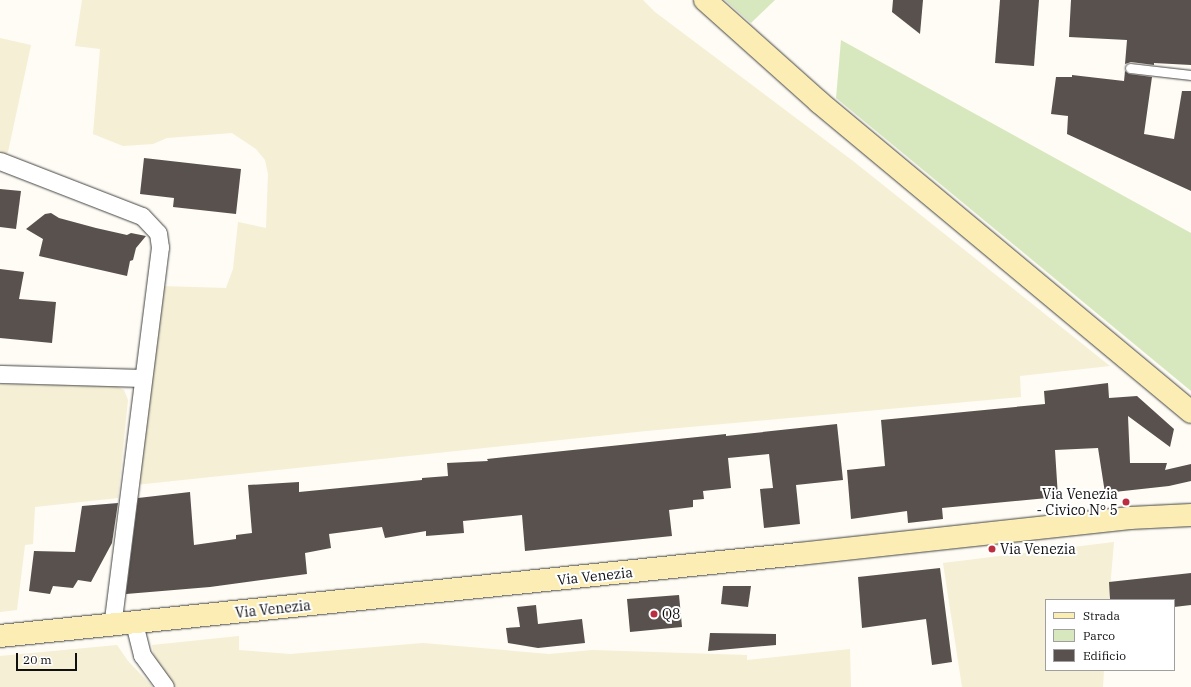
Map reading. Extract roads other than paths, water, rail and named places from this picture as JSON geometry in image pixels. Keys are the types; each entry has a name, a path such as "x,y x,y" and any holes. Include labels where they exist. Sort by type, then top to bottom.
{"main road":[{"path":"705,0 819,102 1191,412"},
{"name":"Via Venezia","path":"0,636 112,626 1122,519 1191,514"}],"street":[{"path":"0,161 142,216 158,233 160,247 112,626"},
{"path":"0,374 143,378"},
{"path":"134,623 142,656 165,687"}],"lane":[{"path":"1130,68 1191,75"}],"place":[{"name":"Via Venezia - Civico N° 5","path":"1126,502"},
{"name":"Via Venezia","path":"992,549"},
{"name":"Q8","path":"654,614"}]}
